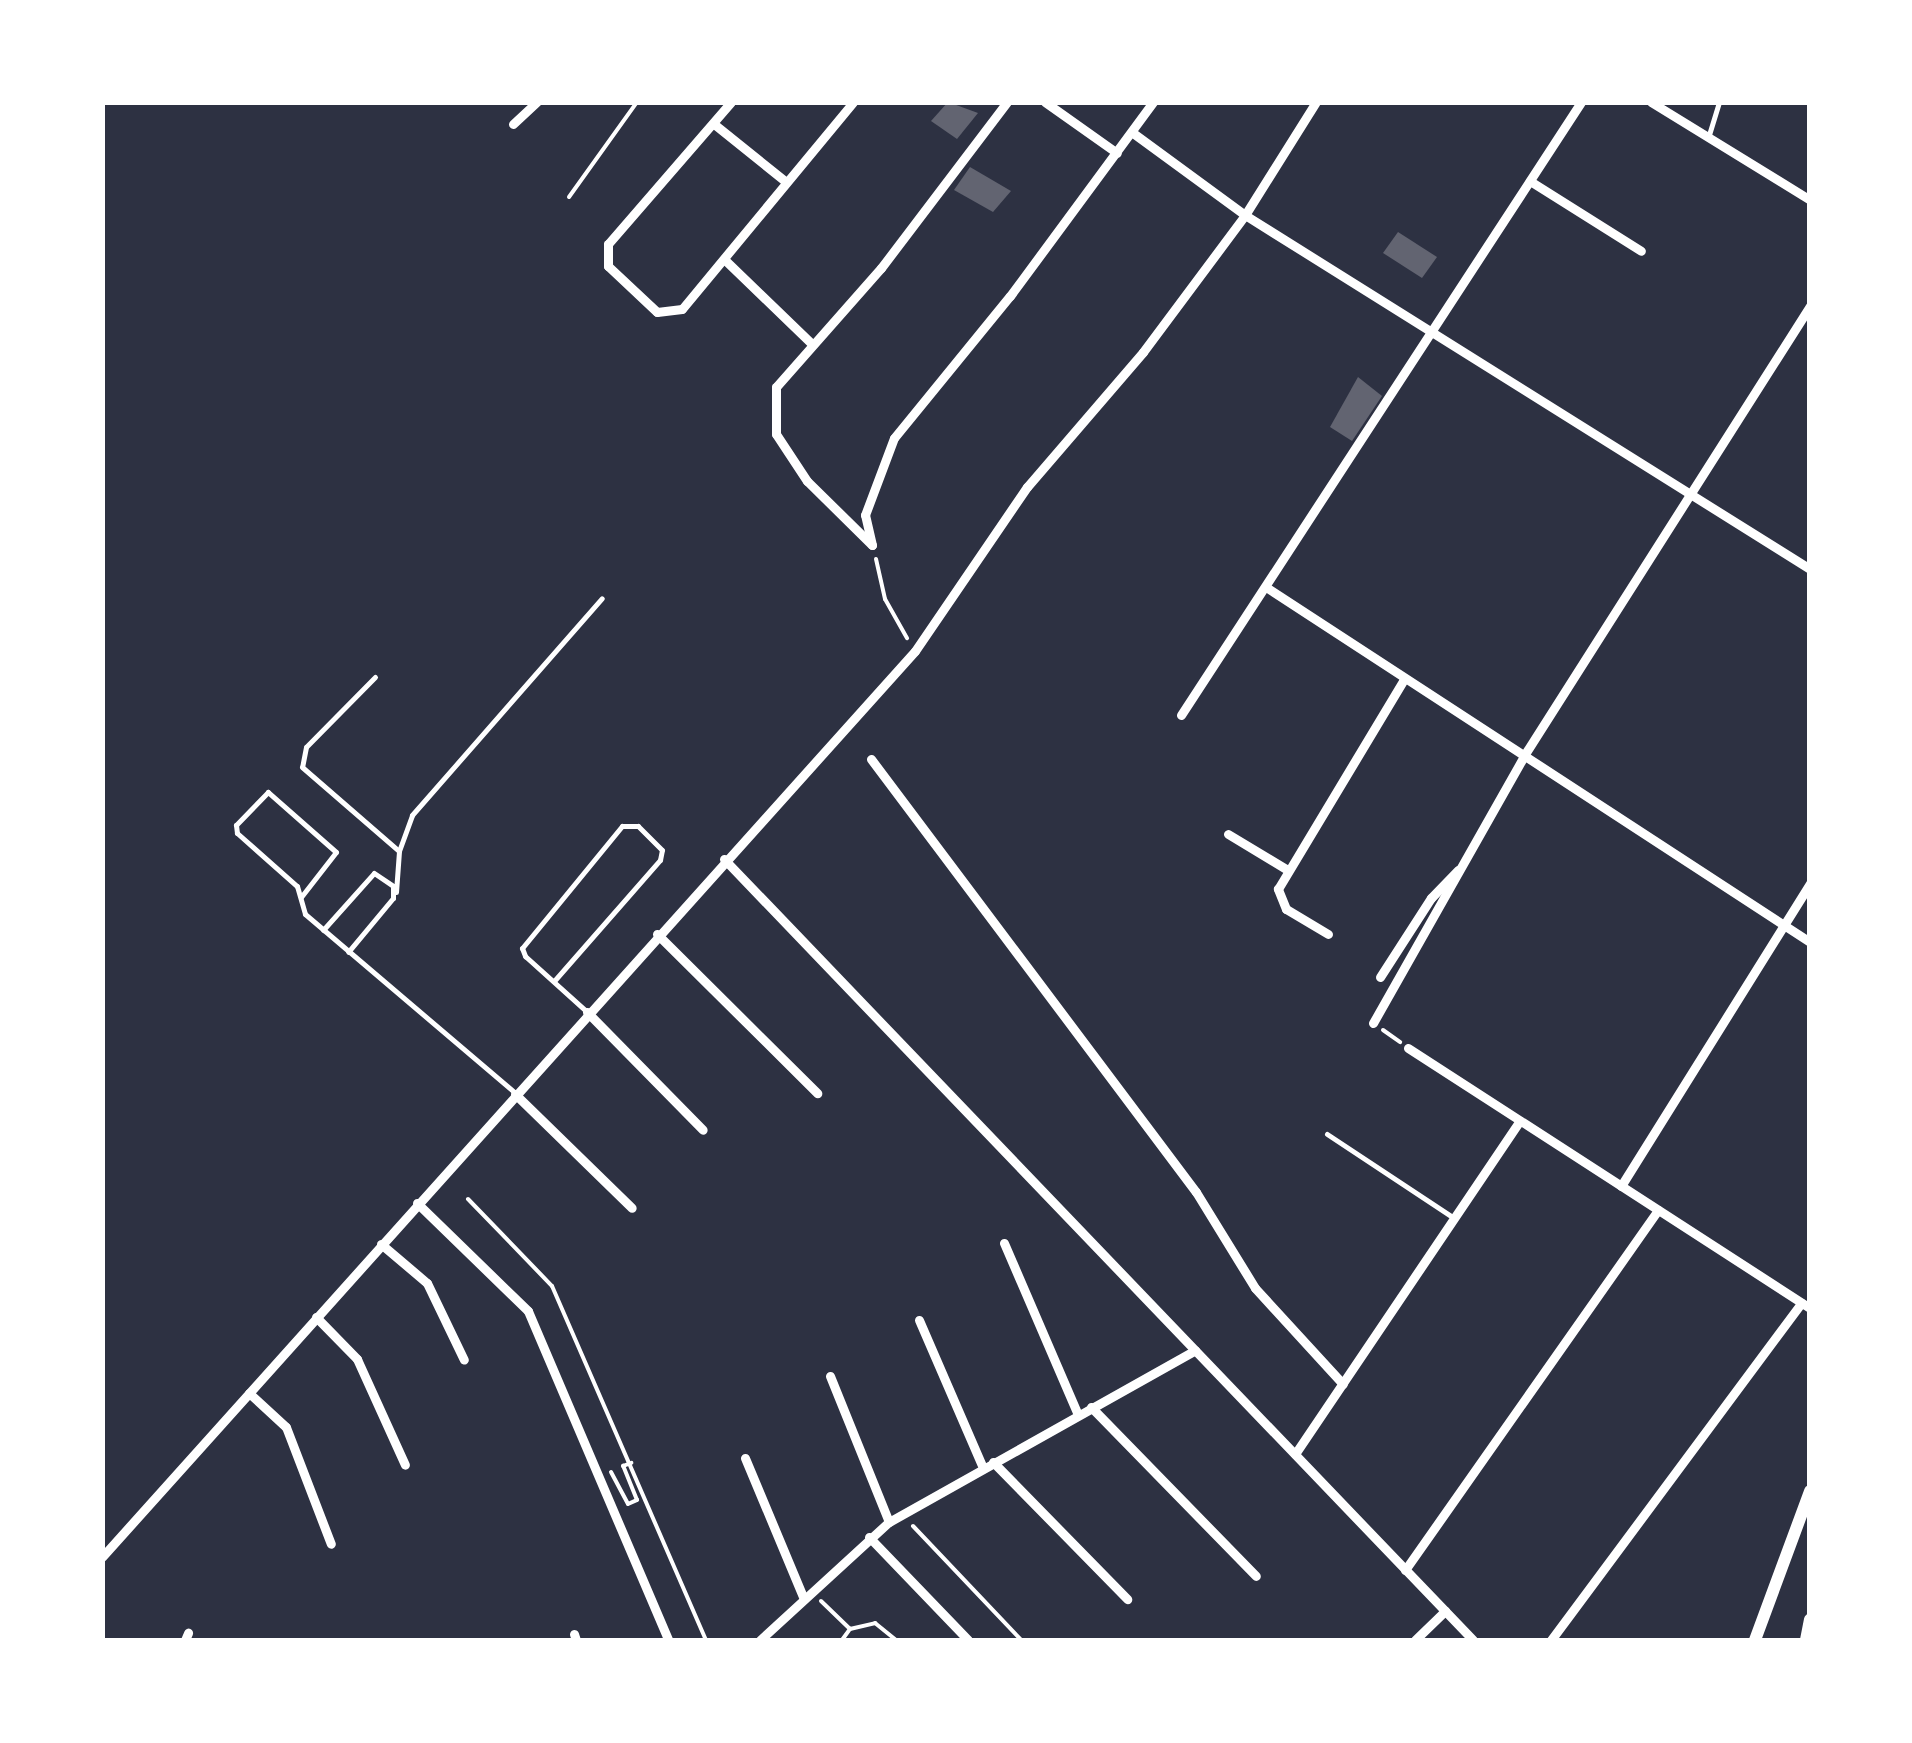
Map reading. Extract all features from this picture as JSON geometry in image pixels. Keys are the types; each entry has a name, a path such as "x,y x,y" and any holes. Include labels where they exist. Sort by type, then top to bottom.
{"main road":[{"path":"1755,1640 1810,1491"},
{"path":"1806,1640 1810,1619"}],"street":[{"path":"513,124 537,102"},
{"path":"731,102 615,234 604,256 618,278 658,312 670,314 682,309 726,261 785,180 852,102"},
{"path":"872,545 806,481 776,434 776,386 810,342 881,268 1007,102"},
{"path":"1046,102 1117,153"},
{"path":"872,545 865,516 894,438 1153,102"},
{"path":"102,1557 914,650 1027,487 1144,352 1245,216 1316,102"},
{"path":"1180,714 1432,336 1582,102"},
{"path":"1651,102 1810,200"},
{"path":"714,124 785,180"},
{"path":"1133,132 1245,216 1810,569"},
{"path":"1530,182 1641,250"},
{"path":"726,261 810,342"},
{"path":"1374,1023 1525,754 1810,306"},
{"path":"1266,586 1404,680 1525,754 1810,942"},
{"path":"1328,934 1278,900 1286,869 1404,680"},
{"path":"871,759 1196,1192 1255,1288 1343,1384"},
{"path":"1228,834 1286,869"},
{"path":"724,859 1473,1640"},
{"path":"1380,977 1431,898 1461,867"},
{"path":"1621,1186 1810,883"},
{"path":"657,934 818,1092"},
{"path":"587,1012 702,1130"},
{"path":"1408,1048 1805,1306 1552,1640"},
{"path":"515,1094 632,1208"},
{"path":"1295,1454 1520,1121"},
{"path":"417,1203 520,1298 668,1640"},
{"path":"1406,1570 1658,1210"},
{"path":"1004,1243 1078,1414"},
{"path":"381,1244 427,1283 464,1360"},
{"path":"316,1318 358,1359 405,1466"},
{"path":"919,1320 983,1468"},
{"path":"760,1640 889,1522 1194,1350"},
{"path":"830,1376 889,1522"},
{"path":"249,1394 286,1428 331,1544"},
{"path":"1092,1408 1256,1576"},
{"path":"744,1458 808,1595"},
{"path":"994,1462 1127,1598"},
{"path":"869,1537 968,1640"},
{"path":"1415,1640 1445,1611"}],"lane":[{"path":"1708,138 1718,102"},
{"path":"348,952 396,892 399,852 429,792 602,598"},
{"path":"375,677 306,747 302,766 399,852"},
{"path":"301,897 336,852 268,792 234,829 301,897 305,914 515,1094"},
{"path":"554,981 660,860 662,850 638,826 622,826 524,940 525,956 587,1012"},
{"path":"323,930 374,873 396,892"},
{"path":"1327,1134 1454,1218"}],"path":[{"path":"569,197 637,102"},
{"path":"872,545 885,598 914,650"},
{"path":"1374,1023 1408,1048"},
{"path":"468,1198 552,1286 706,1640"},
{"path":"597,1477 614,1470 628,1504 637,1500 623,1466 631,1463"},
{"path":"902,1515 1021,1640"},
{"path":"808,1595 850,1629"},
{"path":"842,1640 850,1629 875,1623 896,1640"}],"building":[{"path":"948,102 978,113 957,139 931,121"},
{"path":"970,167 1011,191 993,212 954,190"},
{"path":"1398,232 1437,257 1422,278 1383,253"},
{"path":"1358,377 1382,396 1352,441 1330,427"}]}
